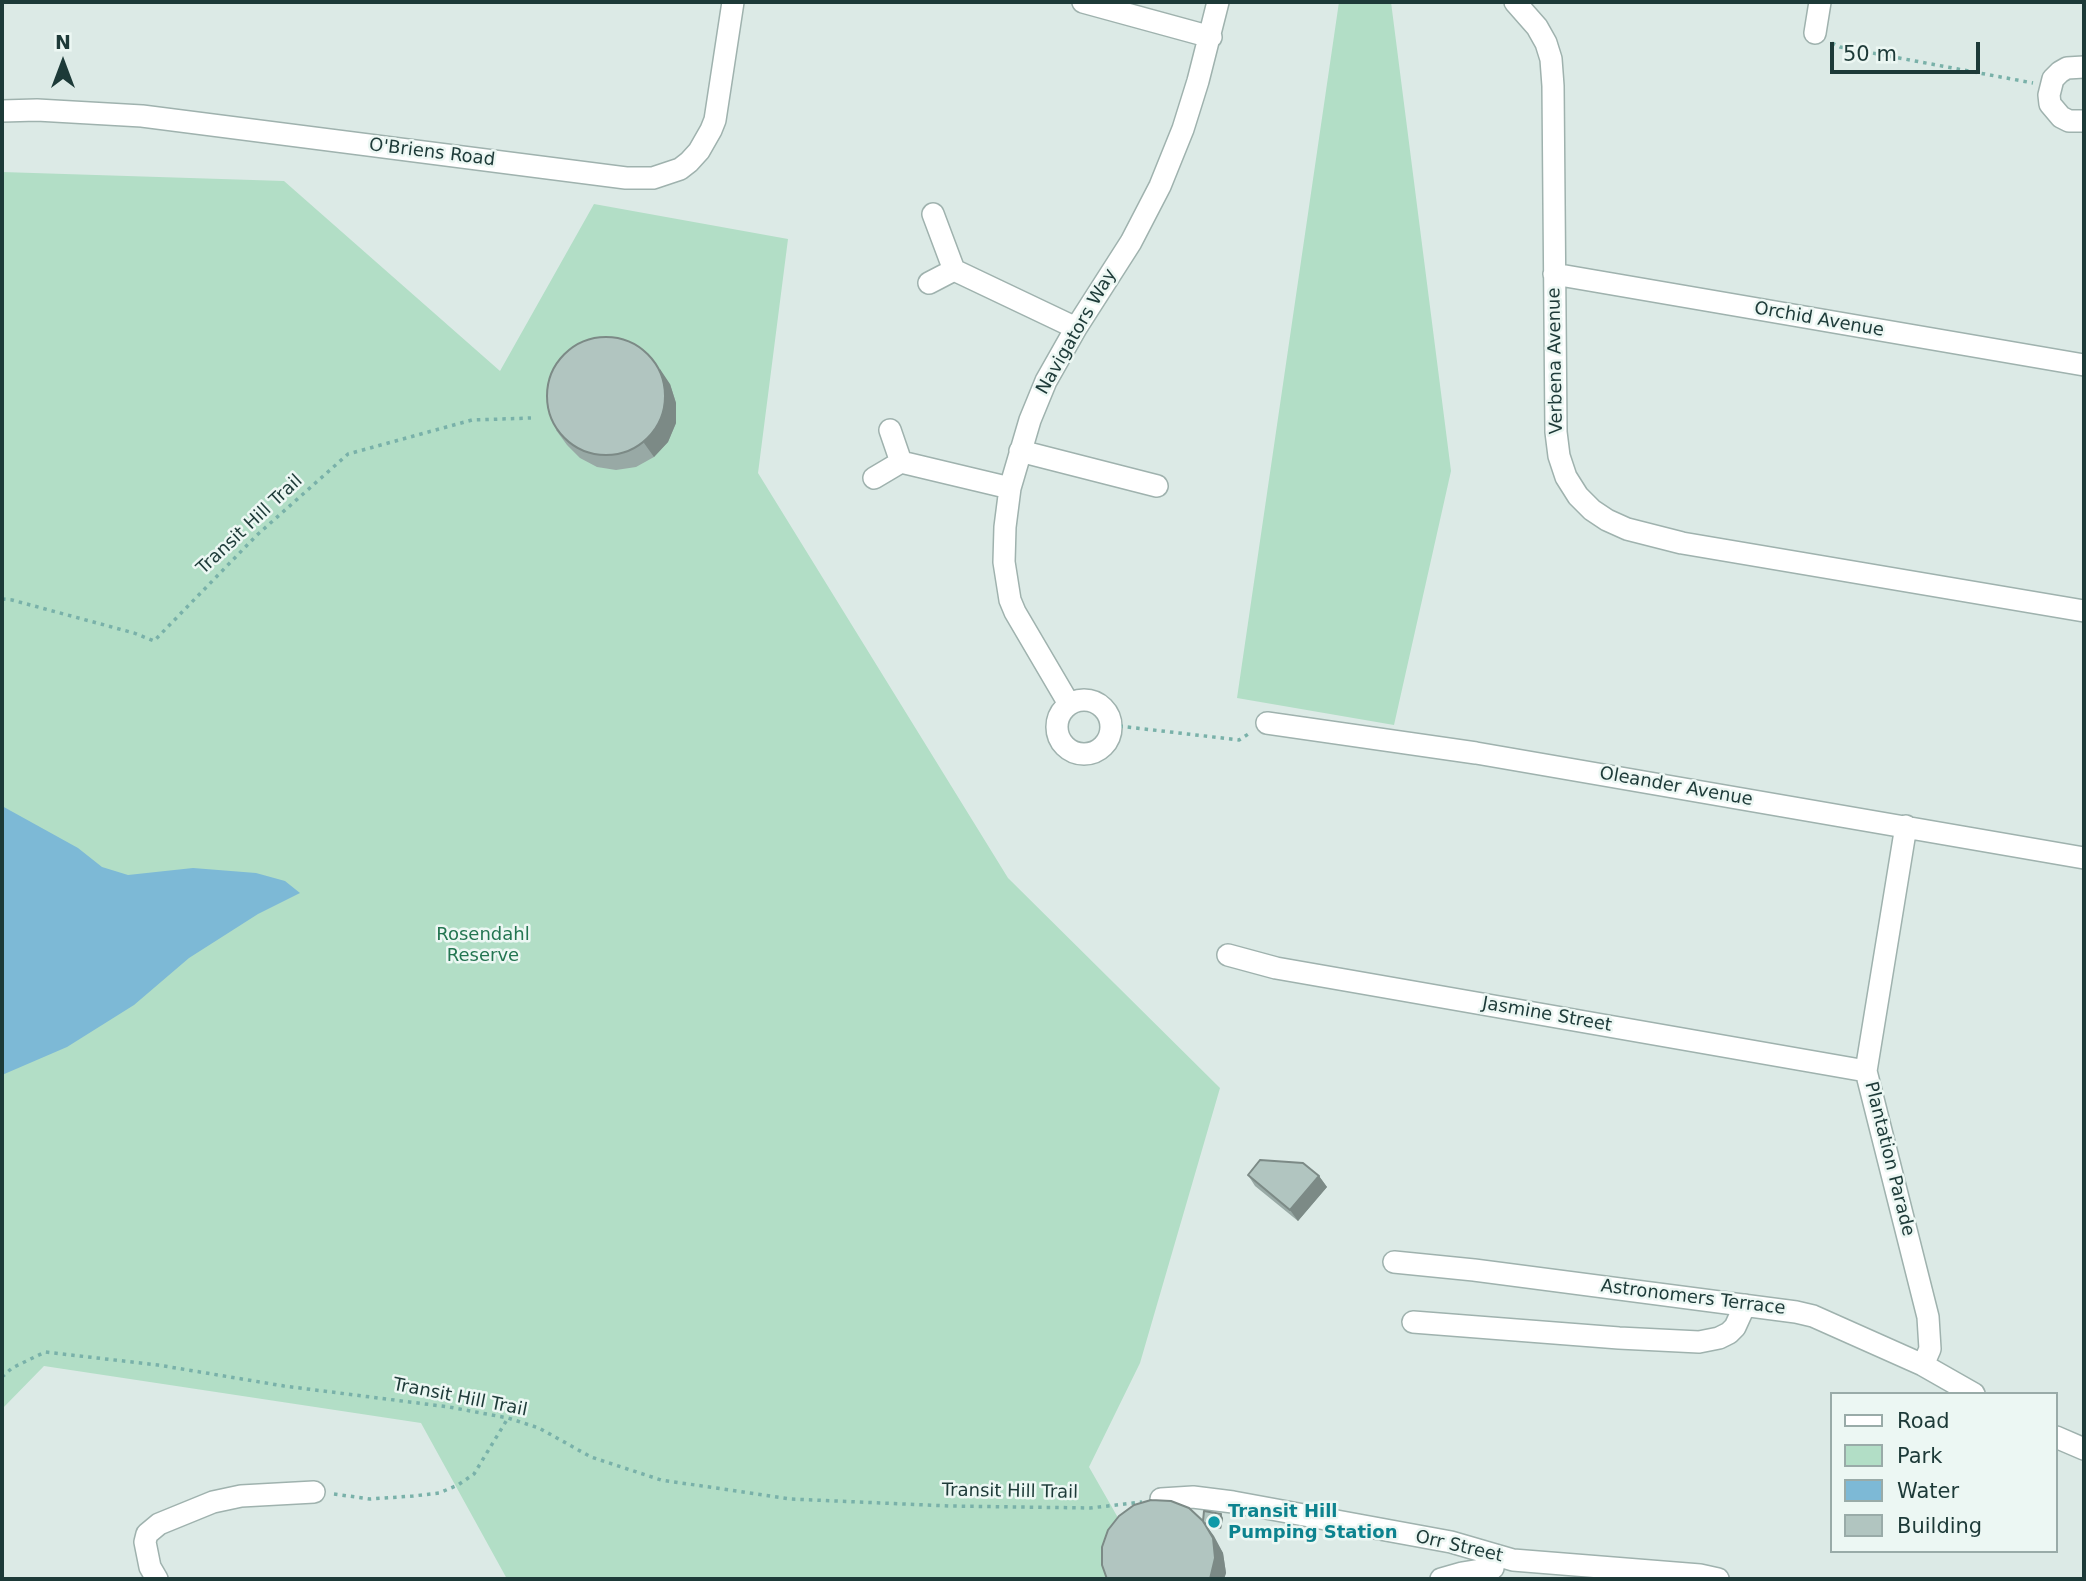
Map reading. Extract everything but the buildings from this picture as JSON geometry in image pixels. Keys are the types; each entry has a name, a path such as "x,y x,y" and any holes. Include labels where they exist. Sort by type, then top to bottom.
{"street":[{"name":"O'Briens Road","path":"2,111 37,110 142,116 626,178 653,178 666,175 689,162 699,152 711,130 733,2"},
{"path":"1083,2 1211,37"},
{"name":"Navigators Way","path":"1069,704 1010,600 1004,562 1010,488 1020,451 1046,381 1131,242 1160,186 1183,129 1211,37 1218,2"},
{"name":"Verbena Avenue","path":"1515,2 1537,27 1551,59 1555,397 1559,456 1566,477 1591,510 1628,529 1682,543 2084,611"},
{"path":"1815,33 1820,2"},
{"path":"2084,67 2067,68 2060,72 2053,79 2049,95 2050,104 2061,117 2077,122 2084,121"},
{"path":"933,214 954,270 1076,328"},
{"path":"929,283 954,270"},
{"name":"Orchid Avenue","path":"1554,274 2084,365"},
{"path":"890,430 901,462"},
{"path":"1020,451 1157,486"},
{"path":"874,478 901,462 1010,488"},
{"path":"1080,700 1092,701 1102,707 1111,728 1108,740 1100,749 1088,754 1076,754 1065,747 1058,737 1056,724 1060,713 1069,704 1080,700"},
{"name":"Oleander Avenue","path":"1267,723 1476,753 2084,858"},
{"name":"Plantation Parade","path":"1906,826 1866,1070 1928,1317 1930,1349 1923,1365"},
{"name":"Jasmine Street","path":"1228,955 1276,968 1866,1070"},
{"name":"Astronomers Terrace","path":"1394,1262 1474,1270 1813,1316 1923,1365 1970,1392"},
{"path":"1413,1322 1699,1342 1729,1333 1735,1328 1745,1305"},
{"path":"2058,1438 2084,1449"},
{"path":"157,1579 150,1567 145,1542 147,1534 159,1524 186,1511 232,1498 314,1492"},
{"name":"Orr Street","path":"1161,1499 1193,1497 1233,1502 1451,1542 1490,1567 1513,1560 1700,1575 1718,1579"},
{"path":"1441,1579 1490,1567"}],"path":[{"path":"1815,33 1840,47 2010,77"},
{"name":"Transit Hill Trail","path":"2,599 134,633 154,641 257,535 348,454 472,420 531,418"},
{"path":"1111,728 1119,726 1239,740 1267,723"},
{"name":"Transit Hill Trail","path":"2,1377 12,1368 45,1352 158,1365 284,1386 449,1407 508,1418 539,1428 591,1457 661,1480 791,1499 950,1506 1090,1508 1161,1499"},
{"path":"314,1492 370,1499 439,1493 474,1474 508,1418"}],"green space":[{"path":"1339,2 1391,2 1451,471 1394,725 1237,698"},
{"name":"Rosendahl Reserve","path":"2,172 284,181 500,371 594,204 788,239 758,473 1008,878 1220,1088 1140,1363 1089,1467 1153,1579 507,1579 421,1423 44,1366 2,1409"}],"water":[{"path":"2,806 78,848 102,867 128,875 193,868 256,873 285,881 300,893 258,914 189,958 134,1005 67,1047 2,1075"}],"place":[{"name":"Transit Hill Pumping Station","path":"1214,1522"}]}
